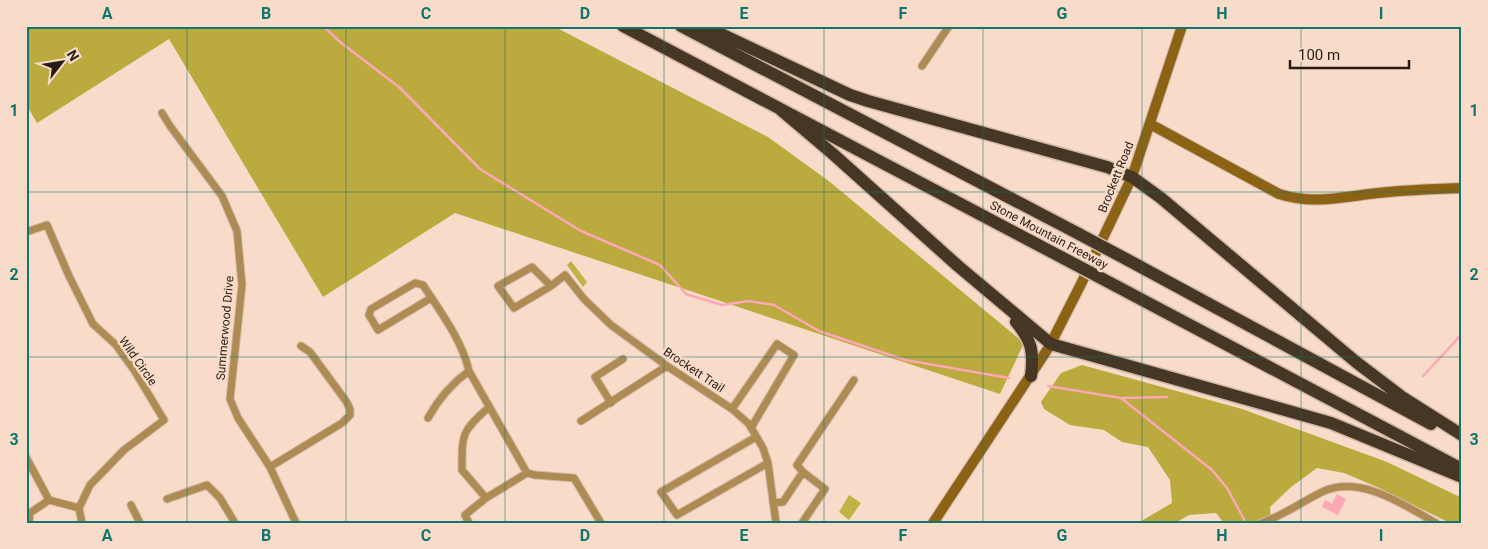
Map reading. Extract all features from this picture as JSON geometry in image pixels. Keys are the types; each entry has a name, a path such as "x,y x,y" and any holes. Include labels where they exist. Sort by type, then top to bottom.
{"highway":[{"name":"Stone Mountain Freeway","path":"623,26 1462,470"},
{"name":"Stone Mountain Freeway","path":"681,26 1079,234 1462,441"},
{"path":"704,26 850,95 1107,167 1132,177 1161,198 1356,362 1402,397 1462,435"},
{"path":"781,110 993,296 1051,344 1331,423 1462,477"},
{"path":"993,296 1028,339 1033,359 1031,376"}],"street":[{"path":"922,66 949,26"},
{"name":"Brockett Road","path":"933,523 1051,344 1132,177 1182,26"},
{"name":"Summerwood Drive","path":"162,113 222,196 237,231 242,285 230,398 238,418 270,467 296,523"},
{"path":"1150,124 1279,194 1293,199 1321,201 1425,189 1462,188"},
{"name":"Wild Circle","path":"26,232 46,225 93,324 120,351 134,370 164,420 124,450 90,485 80,508"},
{"name":"Brockett Trail","path":"551,286 532,267 498,286 514,308 551,286 564,275 584,299 611,325 667,366 732,409 751,428 763,448 768,463 776,523"},
{"path":"431,298 378,330 368,315 371,309 415,283 422,285 431,298 466,356 469,371 527,473 535,476 574,478 601,523"},
{"path":"732,409 777,344 794,355 751,428"},
{"path":"270,467 342,423 350,414 346,401 310,352 301,346"},
{"path":"611,403 595,377 623,359"},
{"path":"581,421 667,366"},
{"path":"428,418 438,401 454,383 469,371"},
{"path":"802,523 825,489 797,465 854,380"},
{"path":"486,498 462,470 462,440 470,424 489,407"},
{"path":"756,436 662,492 677,515 768,463"},
{"path":"26,457 49,500 80,508 82,523"},
{"path":"773,503 783,502 803,472"},
{"path":"469,523 465,515 486,498 527,473"},
{"path":"167,498 207,485 220,498 234,523"},
{"path":"1261,523 1275,518 1323,491 1354,486 1373,491 1404,505 1436,523"},
{"path":"29,523 30,513 49,500"},
{"path":"131,506 140,523"}],"shaded area":[{"path":"26,26 553,26 768,137 830,182 1024,343 1000,394 455,213 323,297 169,39 37,123 26,104"},
{"path":"571,261 587,282 583,287 567,265"},
{"path":"1082,365 1242,409 1387,462 1462,498 1462,523 1450,523 1344,473 1317,468 1291,487 1270,507 1271,523 1224,523 1216,513 1189,515 1175,523 1138,523 1172,503 1170,480 1148,447 1122,442 1104,430 1070,425 1044,409 1041,402 1061,373"},
{"path":"1337,494 1346,499 1338,515 1322,507 1325,500 1332,504"},
{"path":"849,495 861,503 849,520 839,512"}],"waterway":[{"path":"26,30 31,26"},
{"path":"323,26 340,42 399,87 480,169 581,231 660,265 686,294 722,305 749,301 774,305 819,331 905,360 1009,378"},
{"path":"1423,376 1462,334"},
{"path":"1048,386 1121,398 1212,470 1227,488 1246,523"},
{"path":"1123,398 1167,397"}]}
